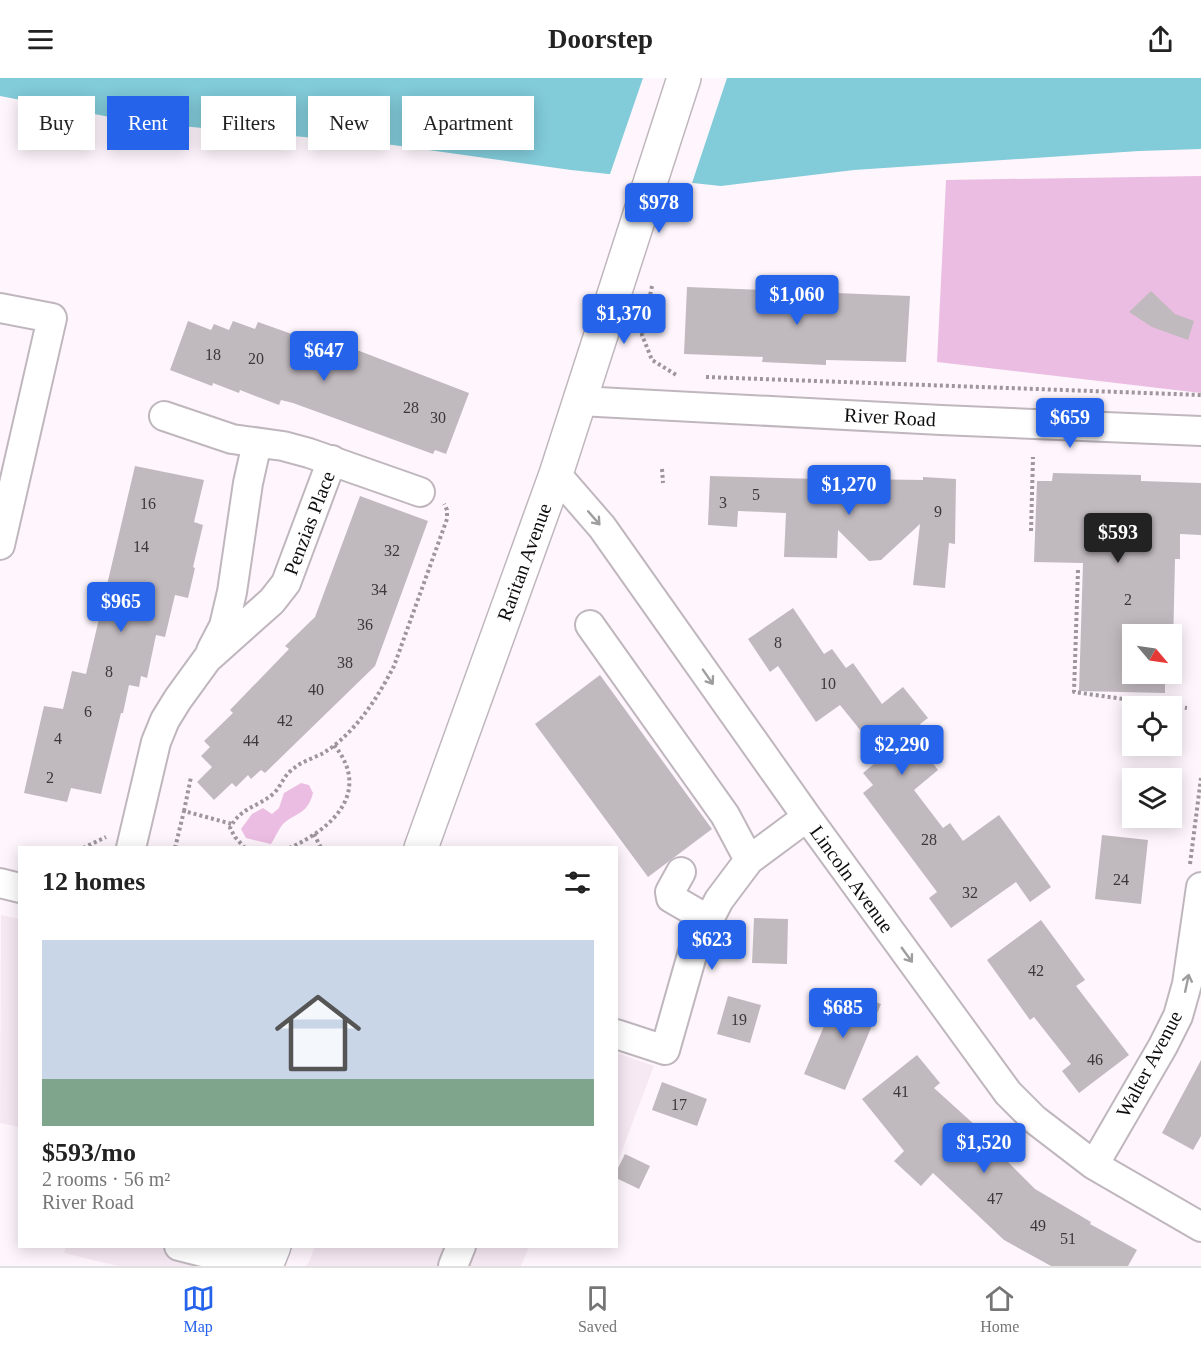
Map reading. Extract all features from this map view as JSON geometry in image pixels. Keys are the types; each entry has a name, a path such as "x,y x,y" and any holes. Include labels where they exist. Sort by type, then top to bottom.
{"main road":[{"name":"Raritan Avenue","path":"422,846 556,474 684,78"}],"street":[{"path":"0,308 52,318 0,544"},
{"name":"River Road","path":"579,401 1201,431"},
{"name":"Penzias Place","path":"164,416 232,439 283,446 332,460 420,492"},
{"name":"Penzias Place","path":"131,846 156,742 178,699 207,659 224,626 232,592 248,483 257,442"},
{"name":"Penzias Place","path":"207,659 272,601 286,583 332,460"},
{"name":"Lincoln Avenue","path":"556,474 602,526 807,817 1008,1093 1034,1119 1094,1165 1201,1227"},
{"path":"590,625 725,815 750,860"},
{"path":"618,1035 665,1050 694,948 719,900 750,860 807,817"},
{"path":"681,872 670,892 671,898 708,920"},
{"path":"0,884 18,888"},
{"name":"Walter Avenue","path":"1094,1165 1178,1016 1187,984 1201,887"},
{"path":"171,1266 177,1248"},
{"path":"186,1248 215,1255 270,1258"},
{"path":"453,1266 460,1248"}],"path":[{"path":"652,286 642,335 652,360 676,376 687,376"},
{"path":"699,376 1201,395"},
{"path":"1031,531 1033,457"},
{"path":"662,469 663,483"},
{"path":"243,846 230,828 239,813 273,794 284,777 292,770 327,751 341,738 368,710 394,666 447,519 447,510 443,502 420,492"},
{"path":"1078,570 1074,692 1187,708"},
{"path":"293,846 332,820 346,803 350,785 346,767 334,745"},
{"path":"176,846 191,777"},
{"path":"184,812 232,824"},
{"path":"314,834 320,846"}],"shaded area":[{"path":"1201,176 1201,393 937,362 946,180"},
{"path":"301,783 309,785 313,793 311,800 302,811 284,823 271,844 246,838 241,829 252,814 263,808 272,814 279,808 284,793"},
{"path":"1,915 18,919 18,1127 0,1123"},
{"path":"618,1054 654,1066 618,1161"},
{"path":"65,1248 238,1248 231,1266 118,1266 64,1253"},
{"path":"315,1248 529,1248 521,1266 307,1266"}],"water":[{"path":"0,78 1201,78 1201,149 854,170 721,186 571,170 429,150 534,150 534,96 402,96 402,146 390,145 390,96 308,96 308,137 296,136 296,96 201,96 201,128 189,127 189,96 107,96 107,116 95,114 95,96 18,96 18,99 0,96"}],"pier":[{"path":"643,78 727,78 691,186 609,177"}],"building":[{"path":"687,287 910,296 906,362 826,360 826,365 762,362 763,357 684,354"},
{"path":"1151,291 1175,314 1194,321 1188,340 1152,327 1129,312"},
{"path":"188,321 211,330 214,324 229,330 233,321 255,329 258,322 334,349 336,342 469,393 446,454 435,450 433,454 293,403 281,400 279,405 240,390 239,393 213,383 212,386 170,370"},
{"path":"135,466 204,480 194,522 203,525 188,598 175,595 165,637 156,635 147,678 141,676 139,687 129,685 101,794 71,788 67,802 24,793 44,706 63,709 72,671 86,674"},
{"path":"1053,473 1141,475 1141,481 1201,483 1201,535 1180,534 1180,559 1175,559 1174,624 1122,624 1122,684 1165,684 1165,693 1079,691 1083,563 1034,562 1037,481 1052,481"},
{"path":"710,476 855,480 923,480 923,477 956,479 955,544 949,543 945,588 913,585 920,524 881,560 869,561 838,530 837,558 784,557 786,513 738,511 737,527 708,525"},
{"path":"360,496 428,521 375,666 265,773 261,770 251,779 248,775 236,787 232,783 214,800 197,782 212,767 201,756 210,747 204,741 233,713 230,710 289,649 285,646 315,617"},
{"path":"793,608 824,654 832,649 846,668 853,663 882,704 903,687 928,718 920,724 935,744 925,753 938,770 914,790 943,828 950,823 963,841 999,815 1051,887 1030,902 1016,882 951,928 929,898 937,892 863,793 873,785 863,773 882,757 840,705 816,722 778,666 770,672 748,639"},
{"path":"600,675 712,829 648,877 535,724"},
{"path":"1102,835 1148,840 1141,904 1095,899"},
{"path":"754,918 788,919 787,964 752,963"},
{"path":"1041,920 1085,980 1076,986 1129,1055 1079,1093 1062,1071 1071,1064 1034,1017 1030,1020 987,960"},
{"path":"840,988 881,1004 845,1090 804,1074"},
{"path":"728,996 761,1005 750,1043 717,1034"},
{"path":"917,1055 940,1083 934,1088 976,1126 974,1128 1035,1189 1091,1222 1090,1224 1137,1250 1128,1266 1051,1266 1004,1240 933,1173 921,1186 894,1161 904,1151 862,1099"},
{"path":"1201,1060 1201,1136 1193,1150 1162,1133"},
{"path":"662,1082 707,1099 697,1126 652,1110"},
{"path":"625,1154 650,1166 639,1189 618,1179 618,1168"}]}
